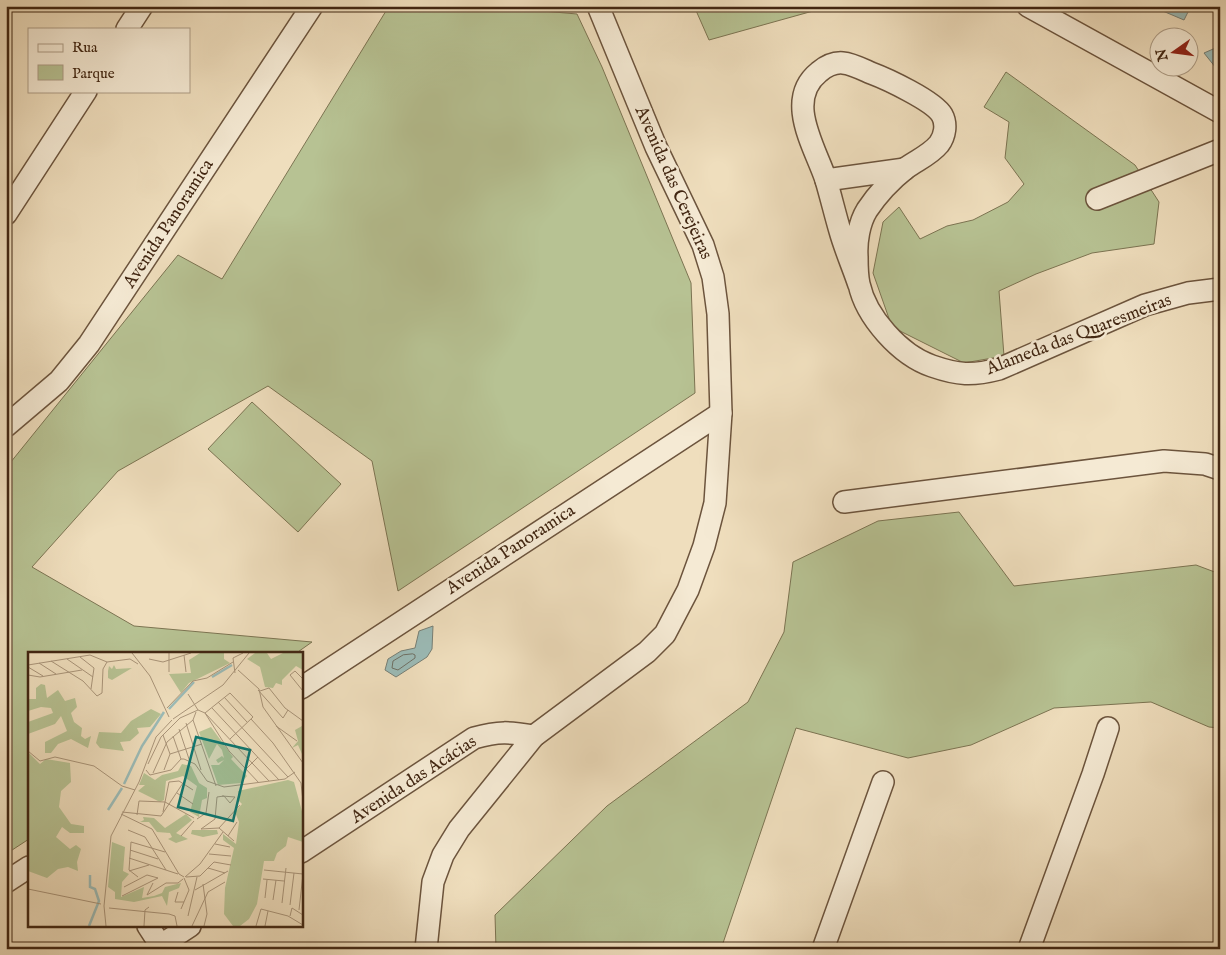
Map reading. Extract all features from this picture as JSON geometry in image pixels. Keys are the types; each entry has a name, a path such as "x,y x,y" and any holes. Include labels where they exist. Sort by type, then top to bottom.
{"street":[{"path":"129,28 142,6"},
{"name":"Avenida Panoramica","path":"6,426 58,381 89,344 312,6"},
{"name":"Avenida das Cerejeiras","path":"421,945 433,882 443,855 459,829 534,736 647,652 665,634 688,590 704,546 715,503 721,413 718,314 713,276 703,245 656,147 598,6"},
{"path":"1028,6 1220,112"},
{"name":"Alameda das Quaresmeiras","path":"859,285 856,246 866,211 889,184 905,169 932,152 941,142 945,130 941,114 933,105 886,79 847,63 835,63 827,66 817,74 804,91 805,126 826,180 841,233 859,285 870,309 881,327 900,346 926,363 950,372 981,374 1014,364 1145,305 1188,294 1220,289"},
{"path":"6,214 85,92"},
{"path":"1097,199 1220,150"},
{"path":"826,180 905,169"},
{"name":"Avenida Panoramica","path":"302,687 721,413"},
{"path":"844,502 1164,461 1205,464 1220,469"},
{"path":"1029,949 1108,728"},
{"name":"Avenida das Acácias","path":"302,851 474,738 490,733 505,732 534,736"},
{"path":"823,949 883,782"},
{"path":"6,882 28,868"},
{"path":"149,928 160,948 187,928"}],"green space":[{"path":"389,6 526,6 531,10 577,14 602,67 691,283 695,393 398,591 372,461 268,386 118,471 32,567 134,626 312,642 298,652 28,652 28,840 6,854 6,468 178,255 222,279"},
{"path":"694,6 831,6 709,40"},
{"path":"1006,72 1135,165 1159,202 1154,244 1092,253 1036,274 999,291 1004,356 964,363 892,327 873,273 883,222 899,207 920,239 947,226 973,220 1008,202 1024,184 1005,158 1009,122 984,107"},
{"path":"252,402 341,484 298,532 208,449"},
{"path":"959,512 1014,586 1196,565 1220,574 1220,728 1209,727 1151,702 1054,708 971,745 908,758 796,728 721,949 496,949 495,915 607,806 748,702 784,632 793,562 878,521"}],"water":[{"path":"1151,6 1191,6 1184,20"},
{"path":"1220,46 1220,73 1204,53"},
{"path":"433,626 432,649 427,657 396,677 385,670 388,659 401,651 415,648 419,631"}]}
